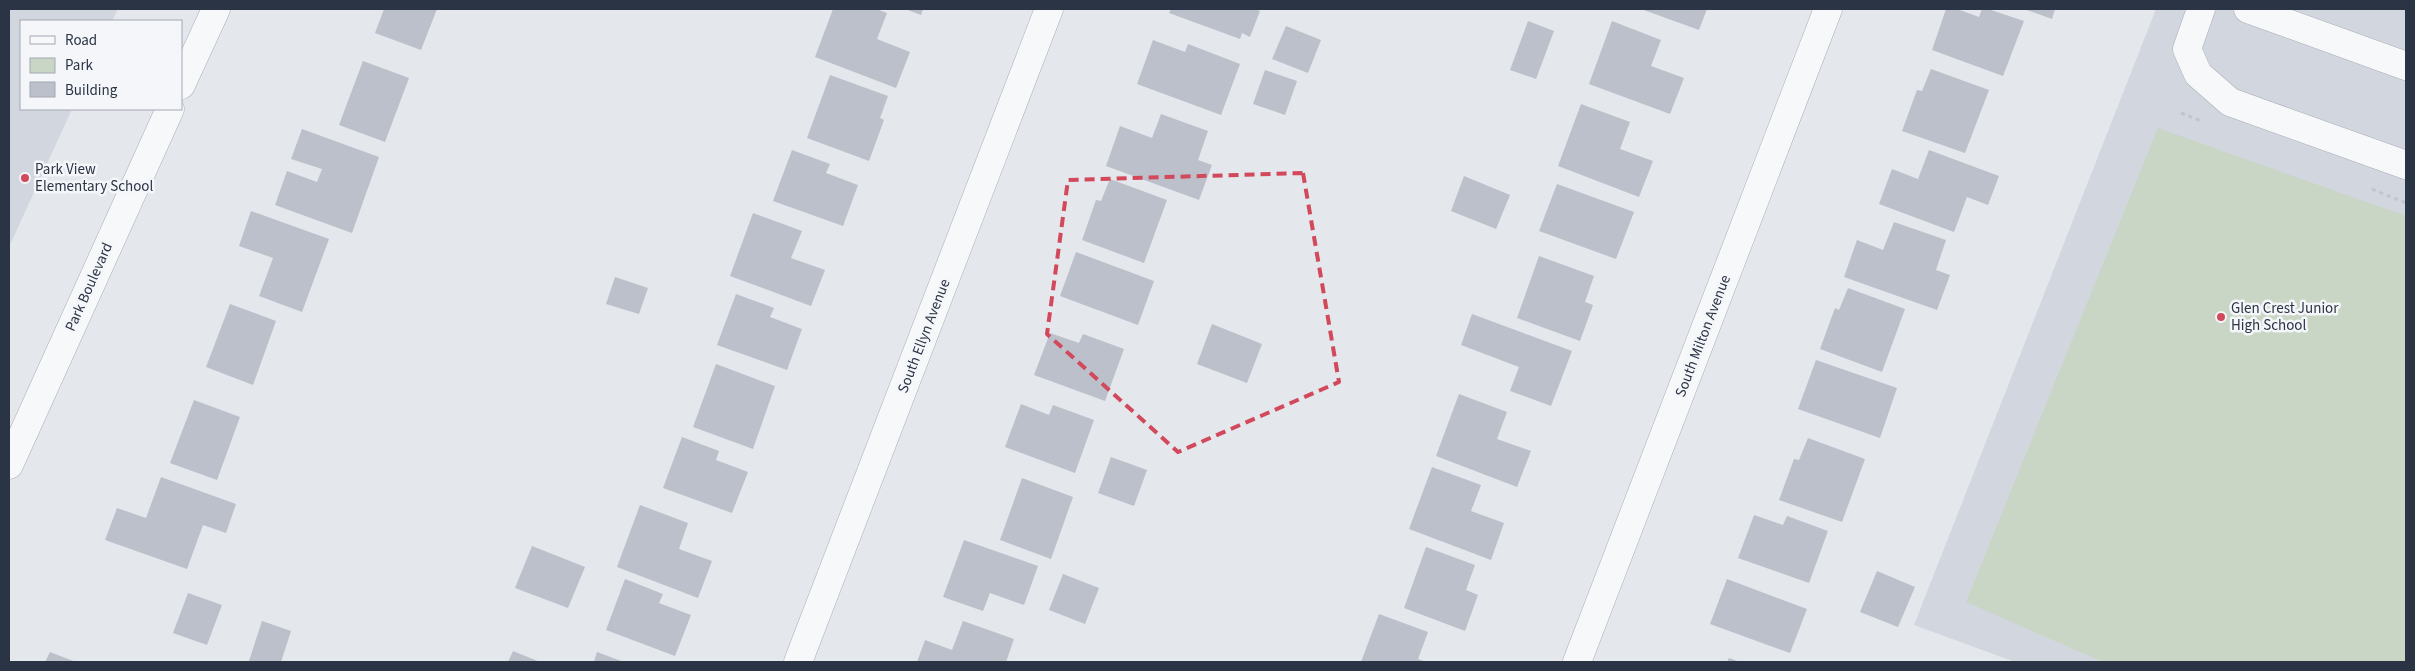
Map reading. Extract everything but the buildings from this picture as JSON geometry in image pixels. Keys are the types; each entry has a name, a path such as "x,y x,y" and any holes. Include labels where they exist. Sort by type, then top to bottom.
{"street":[{"path":"182,83 216,9"},
{"name":"South Ellyn Avenue","path":"798,662 1049,9"},
{"name":"South Milton Avenue","path":"1577,662 1828,9"},
{"path":"2201,9 2187,49 2198,74 2230,102 2406,165"},
{"path":"2248,9 2406,66"},
{"name":"Park Boulevard","path":"9,465 170,110"}],"highlighted area":[{"path":"1303,173 1339,382 1178,452 1047,334 1068,180"}],"shaded area":[{"name":"Park View Elementary School","path":"9,9 118,9 112,20 20,20 20,110 72,110 9,247"},
{"name":"Glen Crest Junior High School","path":"2156,9 2406,9 2406,662 2015,662 1914,625"}],"green space":[{"name":"Glen Crest Junior High School","path":"2158,128 2406,216 2406,662 2103,662 1966,602"}],"place":[{"name":"Park View Elementary School","path":"25,178"},
{"name":"Glen Crest Junior High School","path":"2221,317"}]}
